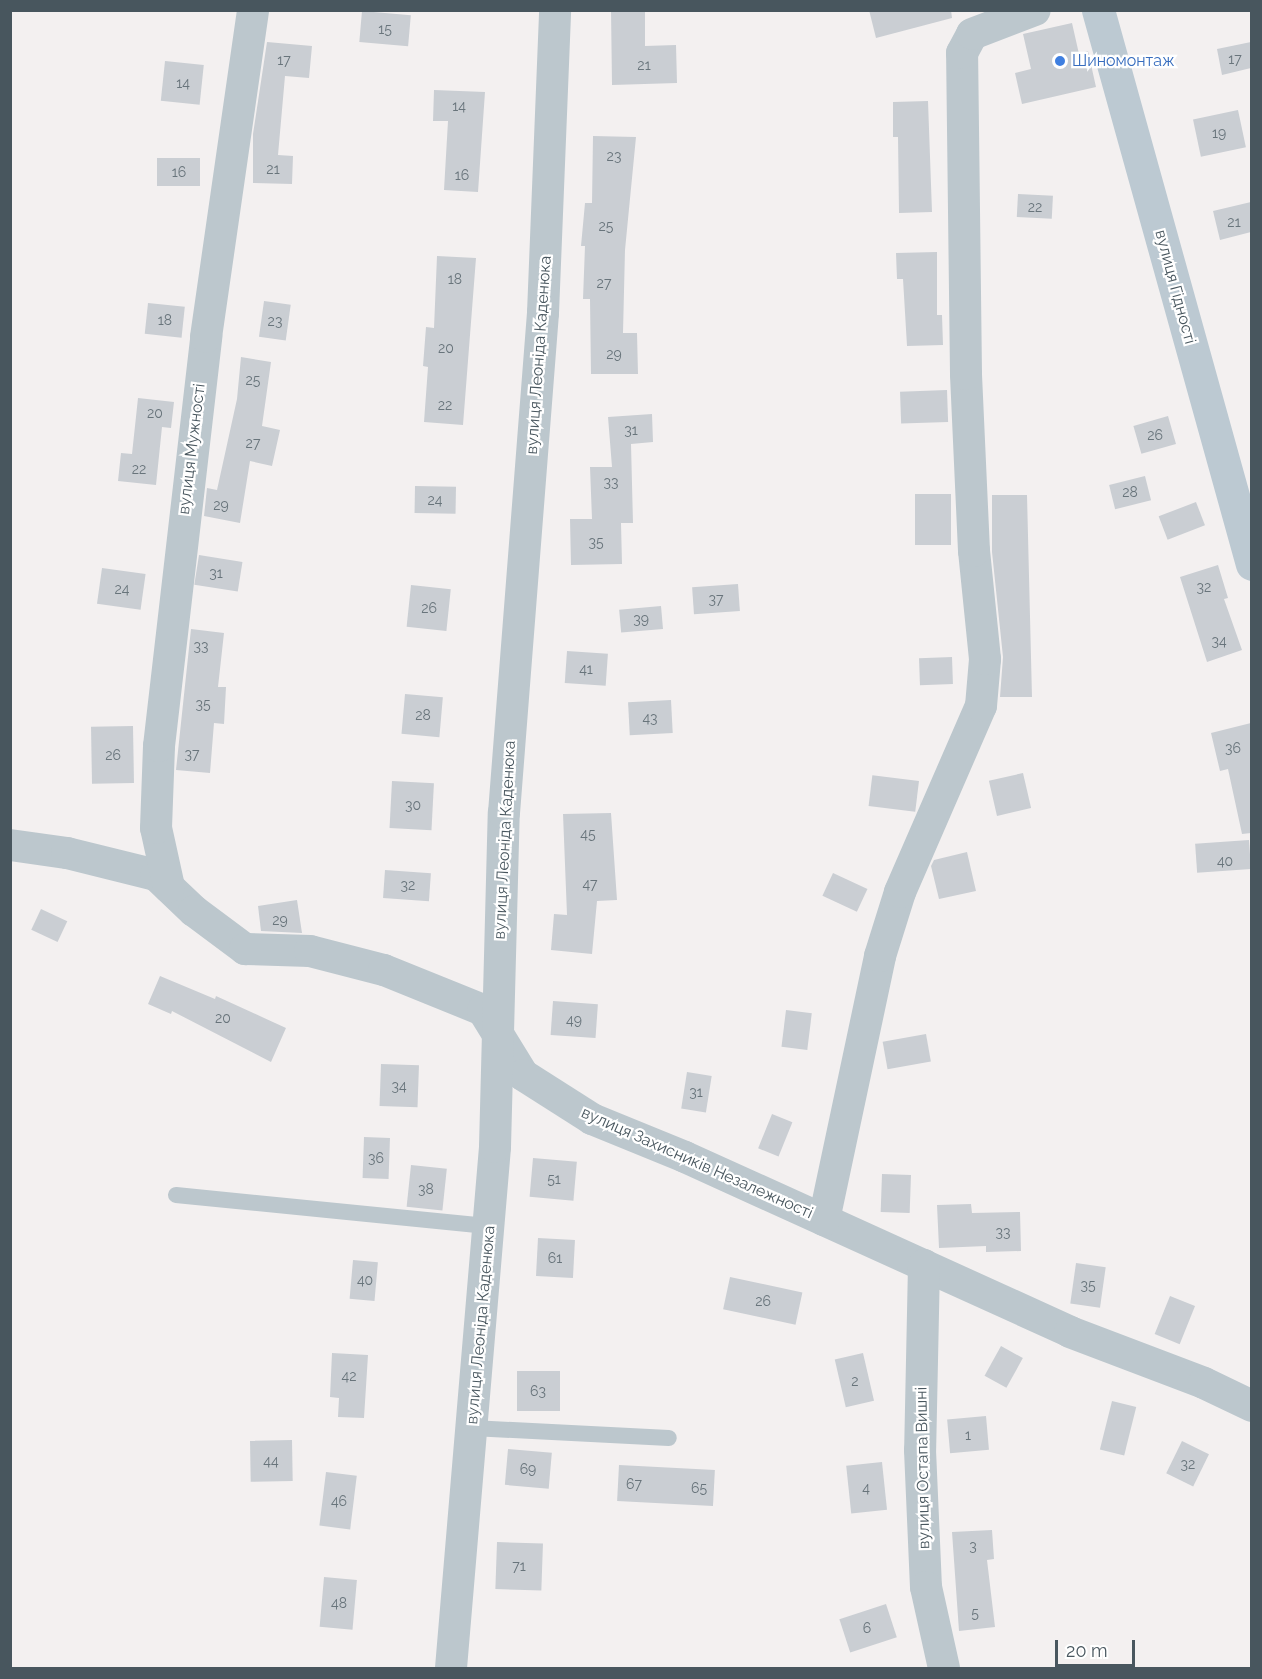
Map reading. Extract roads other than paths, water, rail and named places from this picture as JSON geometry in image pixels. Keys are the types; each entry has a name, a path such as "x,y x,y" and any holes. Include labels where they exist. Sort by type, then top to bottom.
{"street":[{"name":"вулиця Мужності","path":"169,887 156,828 162,723 206,337 253,10"},
{"name":"вулиця Леоніда Каденюка","path":"451,1668 495,1147 496,1031 504,813 543,313 555,10"},
{"path":"824,1220 880,956 900,892 981,706 985,660 974,551 962,262 962,53 972,34 1035,10"},
{"name":"вулиця Гідності","path":"1098,10 1251,564"},
{"name":"вулиця Захисників Незалежності","path":"10,846 68,853 156,875 245,949 310,951 384,970 483,1010 523,1076 592,1119 824,1220 1070,1332 1204,1383 1251,1407"},
{"name":"вулиця Остапа Вишні","path":"924,1265 920,1450 925,1564 944,1668"}],"lane":[{"path":"176,1195 489,1226"},
{"path":"472,1428 669,1438"}],"place":[{"name":"Шиномонтаж","path":"1060,61"}]}
